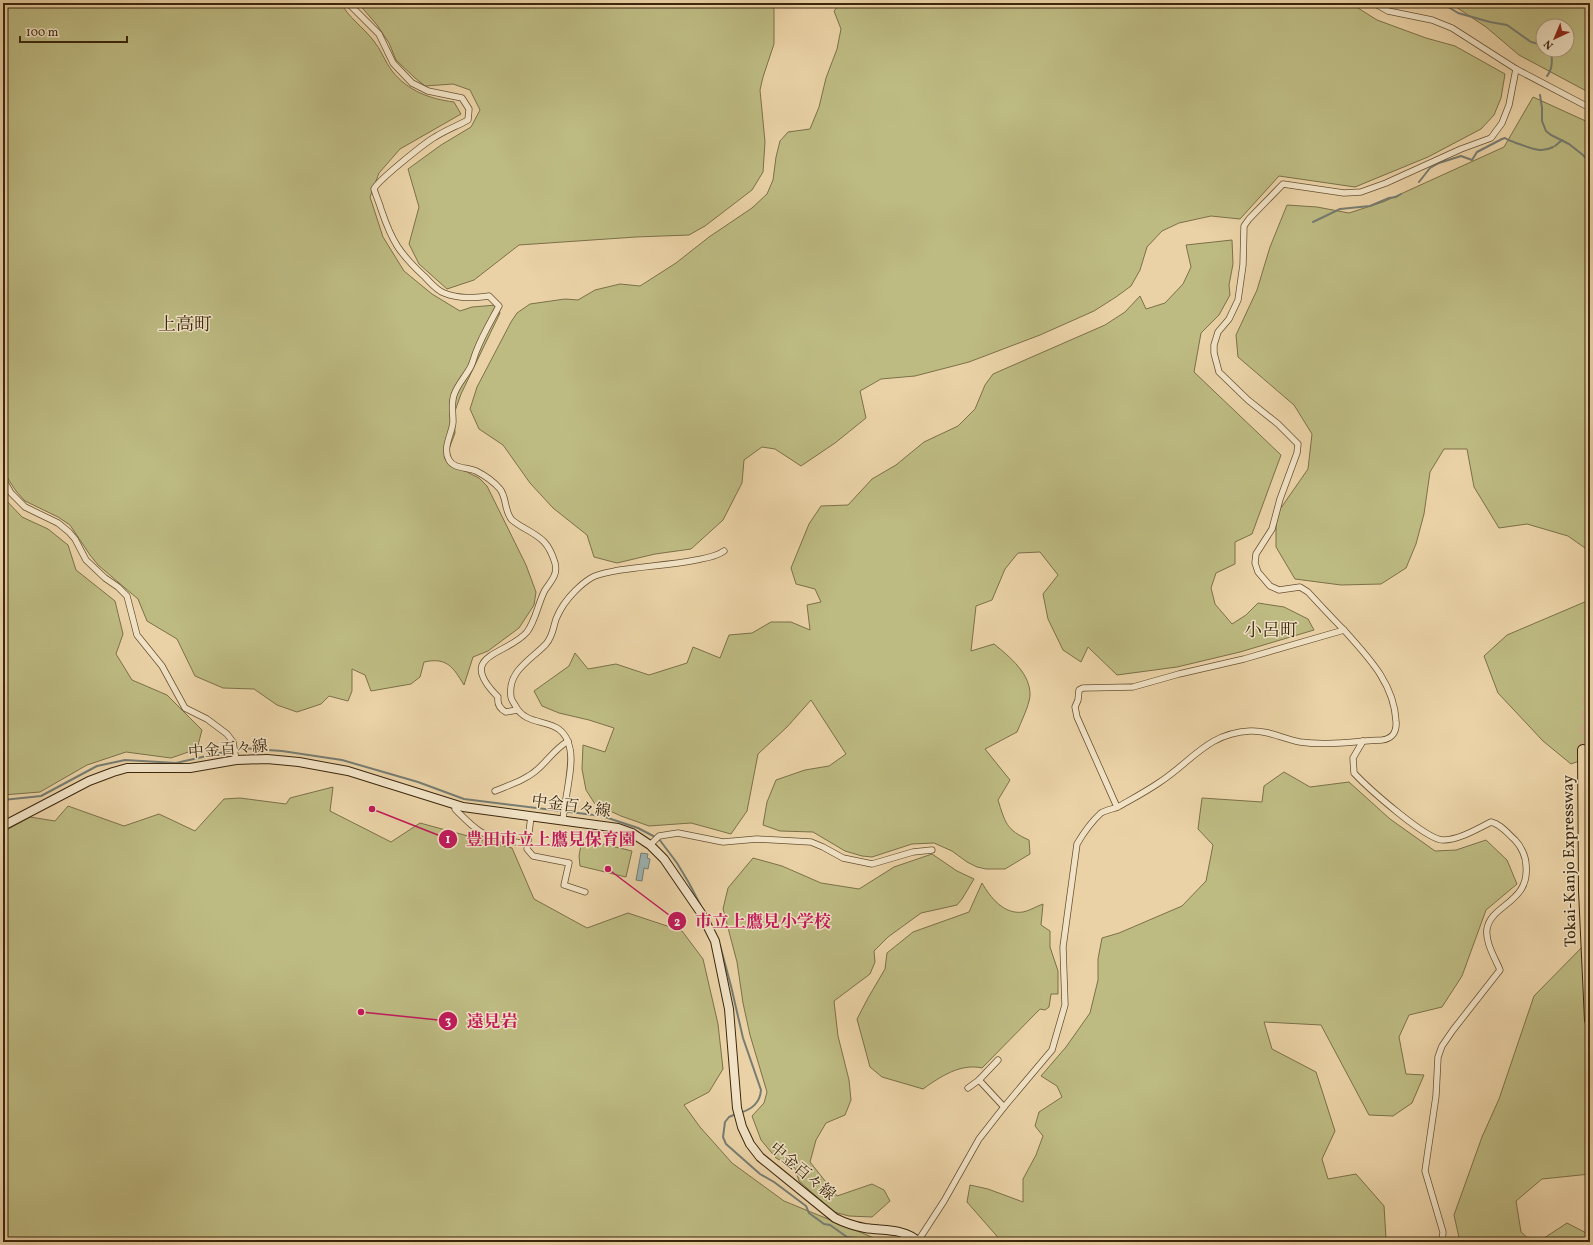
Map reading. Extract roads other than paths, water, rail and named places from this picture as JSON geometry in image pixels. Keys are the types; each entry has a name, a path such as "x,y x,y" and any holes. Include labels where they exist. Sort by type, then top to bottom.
{"highway":[{"name":"Tokai-Kanjo Expressway","path":"1583,750 1584,891 1590,1020"}],"main road":[{"name":"中金百々線","path":"3,826 89,781 113,772 127,768 190,768 235,758 299,762 348,771 455,804 618,828 632,833 652,844 664,859 701,913 715,941 729,1009 737,1108 750,1144 760,1157 835,1218 846,1224 906,1233 919,1241"}],"street":[{"path":"348,3 379,34 393,63 412,83 428,91 462,98 469,109 468,120 424,144 382,179 374,189 389,233 402,255 437,290 459,297 470,298 489,296 499,306 476,352 471,366 454,393 452,430 446,453 452,464 478,472 501,490 510,518 541,537 545,542 555,565 554,577 546,590 527,631 520,638 502,648 482,664 481,674 498,697 502,710 506,712 517,710"},
{"path":"1374,3 1388,11 1432,20 1452,28 1516,69 1590,108"},
{"path":"919,1241 944,1201 979,1139 1052,1050 1065,1005 1063,946 1077,844 1084,831 1094,820 1103,812 1117,807 1161,781 1211,741 1231,733 1251,731 1265,732 1299,742 1322,744 1388,739 1393,735 1397,728 1392,700 1384,680 1376,667 1344,630 1308,592 1300,587 1279,590 1270,586 1258,572 1255,563 1256,554 1272,529 1298,444 1278,424 1248,400 1219,372 1214,353 1214,345 1218,332 1229,319 1238,300 1243,265 1244,226 1283,184 1344,193 1361,192 1386,183 1461,149 1491,138 1502,123 1509,105 1516,69"},
{"path":"3,479 11,493 26,507 58,523 69,532 75,539 86,560 127,596 137,635 162,666 186,708 207,719 227,734 233,742 235,758"},
{"path":"563,819 571,759 570,748 566,736 558,727 545,722 532,720 523,716 517,710 511,697 511,686 515,672 546,643 551,636 556,619 565,603 575,591 591,578 610,572 709,558 724,551"},
{"path":"1117,807 1076,717 1075,707 1078,700 1079,690 1083,688 1133,687 1179,674 1244,659 1344,630"},
{"path":"1363,741 1353,758 1354,773 1369,789 1409,821 1435,838 1442,840 1451,840 1492,822 1497,823 1518,844 1526,860 1527,873 1522,890 1492,919 1487,929 1487,938 1500,970 1453,1030 1442,1046 1438,1057 1436,1096 1425,1171 1443,1232 1442,1242"},
{"path":"495,791 528,776 538,769 552,752 568,742"},
{"path":"455,804 454,809 482,833 527,844"},
{"path":"531,816 527,849 533,856 569,863 564,885 585,892"},
{"path":"652,844 659,836 678,833 723,842 757,839 811,842 843,858 872,864 913,852 932,850"},
{"path":"968,1088 979,1080 998,1060"},
{"path":"979,1080 1004,1107"}],"water":[{"path":"641,853 648,854 647,858 650,859 648,869 644,868 642,881 636,880"}],"waterway":[{"path":"1442,3 1458,13 1507,25 1531,42 1535,43"},
{"path":"1547,76 1552,63 1552,58"},
{"path":"1540,95 1542,121 1546,131 1569,144 1583,155 1590,164"},
{"path":"1419,182 1430,168 1439,163 1461,156 1472,160 1477,152 1505,138 1539,150 1553,147"},
{"path":"1555,146 1562,140"},
{"path":"1313,222 1340,209 1370,206 1401,194"},
{"path":"3,800 41,796 97,766 125,760 176,763 242,748 282,751 342,760 418,782 464,799 602,816 638,828 659,839 677,863 716,935"},
{"path":"720,945 743,1038 761,1090 759,1099 755,1105 740,1113"},
{"path":"736,1114 729,1117 725,1122 723,1137 726,1144 760,1174 774,1182 806,1206 809,1213 824,1224 830,1225 847,1237 898,1242"}],"tunnel":[{"path":"1583,750 1590,665"}],"place":[{"name":"豊田市立上鷹見保育園","path":"372,809"},
{"name":"市立上鷹見小学校","path":"608,869"},
{"name":"遠見岩","path":"361,1012"}],"district":[{"name":"上高町","path":"185,325"},
{"name":"小呂町","path":"1271,631"}]}
